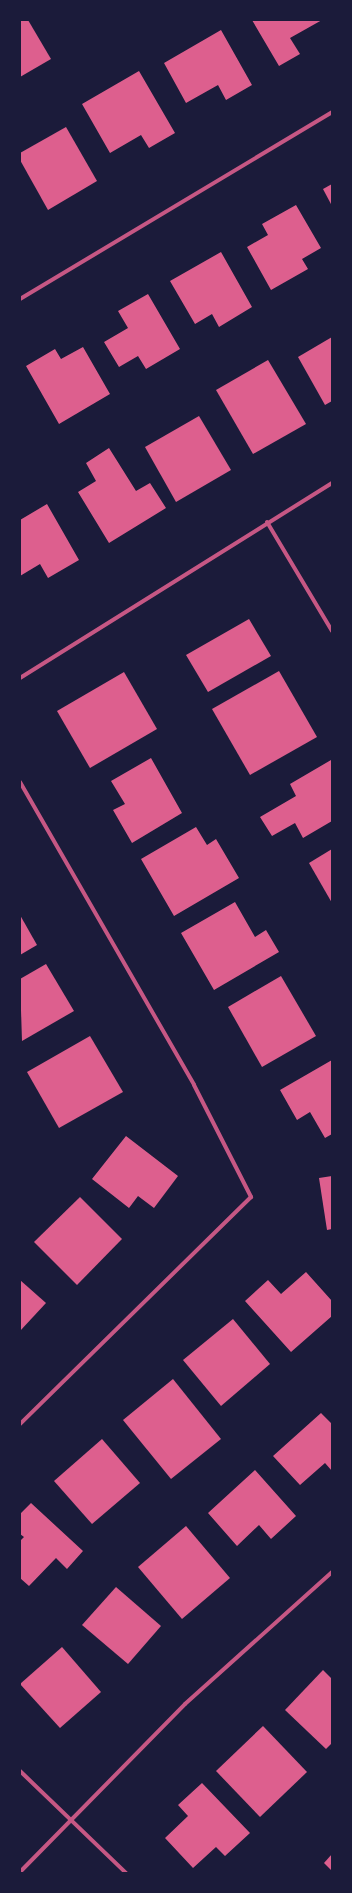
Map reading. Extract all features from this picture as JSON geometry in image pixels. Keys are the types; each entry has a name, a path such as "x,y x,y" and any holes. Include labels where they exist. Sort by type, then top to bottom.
{"street":[{"path":"20,299 332,112"},
{"path":"20,678 267,522 332,483"},
{"path":"267,522 332,631"},
{"path":"20,782 194,1085 251,1197 20,1424"},
{"path":"20,1872 185,1704 332,1572"},
{"path":"20,1771 126,1873"}],"building":[{"path":"20,20 28,20 51,59 20,77"},
{"path":"252,20 322,20 290,38 300,54 279,66"},
{"path":"221,30 252,85 226,100 218,85 186,103 164,63"},
{"path":"139,71 175,133 149,148 141,135 110,153 82,104"},
{"path":"66,127 97,181 48,210 20,160 20,153"},
{"path":"332,184 332,206 323,189"},
{"path":"296,205 321,248 302,259 308,269 271,290 247,247 268,235 262,224"},
{"path":"221,252 252,307 219,327 212,314 195,324 170,281"},
{"path":"148,294 180,349 146,369 138,356 119,367 104,342 128,328 118,311"},
{"path":"332,337 332,401 325,405 298,357"},
{"path":"83,347 110,394 59,424 26,366 55,349 61,359"},
{"path":"268,360 306,424 253,454 216,390"},
{"path":"199,416 231,470 176,502 145,447"},
{"path":"109,448 136,491 150,483 166,508 109,543 78,492 96,481 86,463"},
{"path":"47,504 79,560 48,578 40,564 20,576 20,520"},
{"path":"249,619 271,656 208,692 186,655"},
{"path":"279,671 317,737 250,775 212,709"},
{"path":"124,672 157,729 90,768 57,711"},
{"path":"151,758 182,813 132,843 113,810 125,804 111,781"},
{"path":"331,760 332,821 303,838 295,823 272,836 260,817 296,796 290,784"},
{"path":"196,827 207,845 216,839 239,878 174,916 141,859"},
{"path":"332,849 332,903 309,863"},
{"path":"235,902 255,937 266,930 279,952 214,990 181,933"},
{"path":"20,915 37,945 20,955"},
{"path":"46,964 74,1011 22,1041 20,979"},
{"path":"281,976 316,1036 262,1067 228,1007"},
{"path":"90,1036 123,1092 59,1128 27,1072"},
{"path":"332,1060 332,1134 325,1138 310,1112 297,1120 280,1090"},
{"path":"126,1136 178,1176 154,1208 138,1196 129,1208 92,1179"},
{"path":"332,1176 332,1229 327,1230 319,1178"},
{"path":"80,1197 122,1239 77,1285 34,1242"},
{"path":"306,1272 332,1301 332,1316 291,1352 245,1301 268,1280 281,1294"},
{"path":"20,1280 46,1303 20,1331"},
{"path":"233,1319 270,1364 221,1406 183,1360"},
{"path":"173,1379 221,1439 171,1479 123,1420"},
{"path":"321,1413 332,1424 332,1471 325,1463 300,1485 273,1456"},
{"path":"102,1439 140,1483 92,1524 54,1481"},
{"path":"255,1470 296,1516 271,1539 259,1525 237,1546 208,1513"},
{"path":"31,1503 83,1551 67,1569 56,1558 29,1586 20,1578 20,1541 24,1537 20,1534 20,1514"},
{"path":"186,1526 230,1578 182,1619 138,1567"},
{"path":"116,1587 161,1626 128,1664 82,1625"},
{"path":"62,1647 101,1692 60,1728 20,1684"},
{"path":"323,1670 332,1679 332,1743 326,1749 285,1710"},
{"path":"263,1726 307,1772 260,1817 216,1771"},
{"path":"202,1783 250,1833 225,1856 216,1847 193,1868 165,1838 188,1816 178,1805"},
{"path":"332,1854 332,1871 324,1863"}]}
